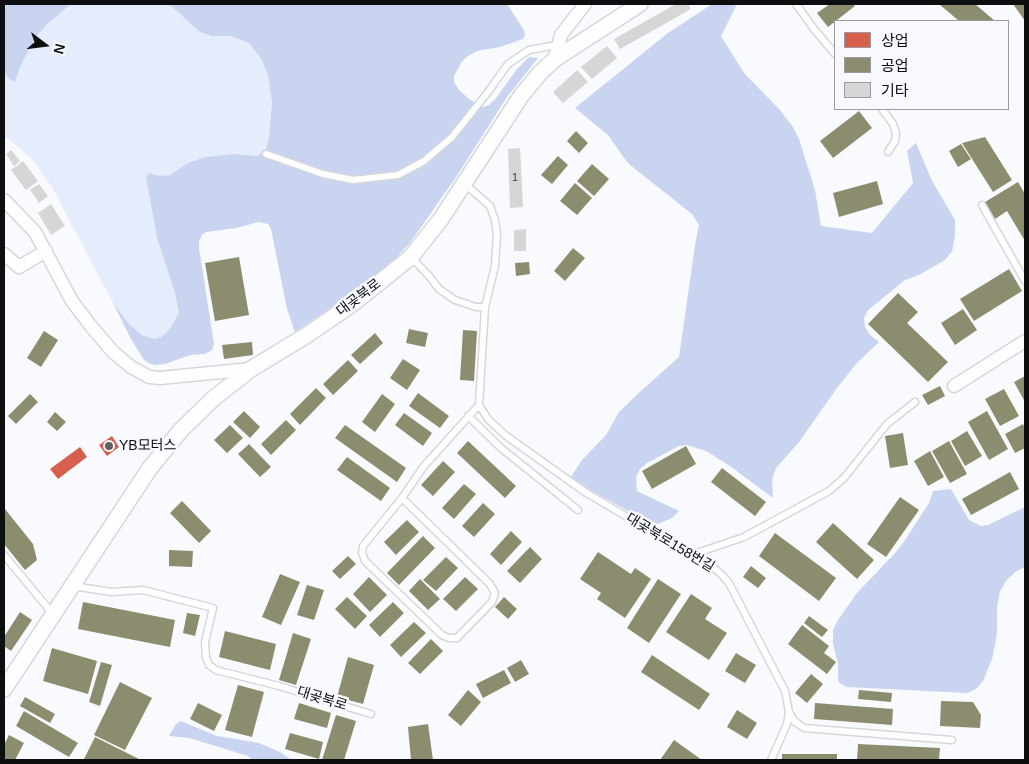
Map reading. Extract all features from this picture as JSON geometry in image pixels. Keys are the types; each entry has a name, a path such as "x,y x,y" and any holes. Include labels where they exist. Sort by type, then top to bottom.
{"street":[{"path":"556,52 561,35 585,4"},
{"name":"대곶북로","path":"4,689 150,468 181,430 214,398 251,369 307,335 355,302 411,257 441,219 521,96 556,52 640,4"},
{"path":"4,200 35,232 72,301 90,325 113,352 141,373 149,377 160,378 251,369"},
{"path":"4,254 19,267 46,251"},
{"path":"954,386 1025,341"}],"lane":[{"path":"796,4 834,53"},
{"name":"대곶북로","path":"266,154 323,174 353,180 398,175 424,162 452,137 508,64 529,50 556,52"},
{"path":"883,110 893,124 896,133 895,141 888,152"},
{"path":"402,498 490,584 495,593 492,602 456,638 442,635 365,561 362,553 363,546 402,498 424,466 478,405 485,307 495,266 497,234 490,206 464,183"},
{"path":"982,205 1025,281"},
{"path":"411,257 439,290 455,300 476,307 485,307"},
{"path":"691,555 744,537 829,491 844,478 886,424 915,402"},
{"name":"대곶북로158번길","path":"478,405 488,419 505,435 578,487 638,525 715,569 729,583 785,691 789,712"},
{"path":"468,416 501,448 578,510"},
{"path":"4,555 53,614"},
{"name":"대곶북로","path":"72,585 111,592 143,590 213,608 205,642 206,657 209,665 216,670 279,686 371,714"},
{"path":"789,712 794,721 804,728 952,740"},
{"path":"771,760 787,724 789,712"}],"shaded area":[{"path":"4,4 71,4 47,24 36,37 20,67 15,82 8,78 4,71"},
{"path":"71,4 169,4 205,34 231,36 249,43 262,60 268,75 272,102 269,137 263,152 258,156 235,154 205,157 188,163 170,175 161,176 154,173 146,177 157,238 175,293 179,313 169,330 161,338 155,339 142,335 129,324 113,303 52,187 31,158 4,135 4,71 8,78 15,82 20,67 36,37 47,24"},
{"path":"169,4 507,4 524,30 525,35 523,39 500,47 477,51 462,61 454,76 454,82 459,90 469,99 483,107 489,105 496,98 517,69 529,57 538,58 507,97 458,174 410,243 395,259 354,292 295,332 287,309 271,229 268,224 258,222 236,228 206,232 199,241 199,248 214,344 212,350 205,354 190,355 165,364 150,364 144,360 131,339 113,303 129,324 142,335 155,339 161,337 169,330 179,313 175,293 157,238 146,177 149,173 161,176 170,175 188,163 205,157 234,154 258,156 266,148 269,137 272,102 268,75 262,60 249,43 231,36 212,36 200,32"},
{"path":"712,4 737,4 721,36 744,73 779,109 793,127 799,139 815,190 821,226 872,233 913,183 907,151 916,143 932,181 955,220 955,236 952,251 945,260 919,275 905,280 868,310 864,318 865,327 870,335 879,342 856,364 799,442 776,468 772,479 773,498 730,466 706,451 687,445 679,446 647,463 640,469 636,477 637,491 679,511 672,518 658,524 644,520 571,477 582,460 606,435 619,412 679,357 699,225 692,214 630,165 608,135 575,108 668,33"},
{"path":"951,489 969,520 981,526 988,525 1025,507 1025,567 1015,572 1000,591 997,607 995,645 992,659 983,681 976,689 967,693 847,687 841,684 838,681 838,663 833,644 833,630 838,620 857,593 905,540 929,503 933,491"},
{"path":"181,721 217,736 259,743 280,752 292,760 252,760 248,756 189,738 169,736 176,724"}],"building: 상업":[{"name":"YB모터스","path":"112,436 119,447 107,456 99,445"},
{"path":"80,447 87,457 58,479 50,469"}],"building: 공업":[{"path":"830,4 853,4 855,6 837,20 834,20 834,22 828,27 817,13"},
{"path":"939,4 975,4 994,20 958,20"},
{"path":"1013,4 1025,4 1025,21"},
{"path":"859,111 872,128 833,158 820,141"},
{"path":"576,131 588,143 579,153 567,141"},
{"path":"985,137 1012,180 993,192 962,143"},
{"path":"961,144 971,159 958,167 949,151"},
{"path":"558,156 568,165 552,184 541,175"},
{"path":"592,164 609,179 594,196 577,181"},
{"path":"877,181 883,204 839,217 833,193"},
{"path":"1018,182 1025,194 1025,241 1007,211 995,219 985,202"},
{"path":"575,183 592,198 577,215 560,201"},
{"path":"573,248 585,258 565,281 554,271"},
{"path":"239,257 249,315 215,321 205,263"},
{"path":"529,262 530,274 516,276 515,263"},
{"path":"1009,269 1022,291 974,321 960,299"},
{"path":"898,293 918,312 907,323 948,362 928,382 868,324"},
{"path":"963,309 977,330 955,345 941,323"},
{"path":"409,329 428,333 425,347 406,343"},
{"path":"463,330 477,331 474,381 460,380"},
{"path":"44,331 58,340 41,367 27,358"},
{"path":"375,333 383,343 360,364 351,355"},
{"path":"252,342 253,355 224,359 222,345"},
{"path":"403,359 420,370 407,390 390,378"},
{"path":"348,360 358,371 333,395 323,384"},
{"path":"1025,376 1025,402 1014,382"},
{"path":"940,386 945,396 928,405 922,395"},
{"path":"316,388 326,398 300,425 290,414"},
{"path":"1004,389 1019,416 1000,426 985,399"},
{"path":"418,393 449,416 440,428 409,406"},
{"path":"30,394 38,402 16,424 8,416"},
{"path":"382,394 395,404 375,432 362,422"},
{"path":"244,411 260,427 250,438 233,422"},
{"path":"987,411 1008,449 989,460 968,422"},
{"path":"55,412 66,422 57,431 47,422"},
{"path":"404,413 432,433 423,446 395,425"},
{"path":"286,420 296,430 271,455 261,444"},
{"path":"1023,424 1025,429 1025,448 1015,453 1005,434"},
{"path":"230,425 243,438 227,453 214,440"},
{"path":"345,425 406,468 397,482 335,438"},
{"path":"967,431 982,456 965,466 951,441"},
{"path":"903,433 908,465 890,468 885,436"},
{"path":"468,441 516,486 505,498 457,453"},
{"path":"949,441 967,474 950,483 932,451"},
{"path":"249,444 271,467 260,477 238,454"},
{"path":"686,446 696,464 652,489 642,471"},
{"path":"930,451 944,477 928,486 914,461"},
{"path":"347,457 390,488 381,501 337,470"},
{"path":"443,461 455,472 433,496 421,485"},
{"path":"722,468 766,502 755,516 711,482"},
{"path":"1010,472 1019,489 971,515 962,499"},
{"path":"464,484 476,494 454,519 442,508"},
{"path":"900,497 919,510 886,557 867,544"},
{"path":"182,501 211,531 199,543 170,513"},
{"path":"483,503 495,514 474,537 462,526"},
{"path":"5,509 33,544 37,560 25,570 4,544"},
{"path":"407,520 419,532 396,555 384,542"},
{"path":"833,523 874,560 857,579 816,542"},
{"path":"511,531 522,542 501,565 490,554"},
{"path":"775,533 836,578 819,601 759,556"},
{"path":"423,536 435,548 399,585 387,573"},
{"path":"530,547 542,559 520,583 507,571"},
{"path":"169,550 193,551 192,567 169,566"},
{"path":"598,552 631,574 635,568 651,579 625,618 597,599 601,593 580,579"},
{"path":"348,556 356,564 340,579 332,571"},
{"path":"446,557 458,568 436,591 423,580"},
{"path":"751,566 766,578 758,588 743,577"},
{"path":"280,574 300,582 281,625 262,617"},
{"path":"369,577 387,595 370,612 353,594"},
{"path":"465,577 478,589 456,611 443,599"},
{"path":"420,579 440,599 428,610 409,591"},
{"path":"658,579 681,594 649,643 627,628"},
{"path":"307,585 324,590 314,620 297,615"},
{"path":"691,594 712,608 705,619 727,633 709,660 666,632"},
{"path":"347,597 367,616 355,629 335,609"},
{"path":"504,597 517,609 508,619 495,607"},
{"path":"83,602 175,620 170,647 78,629"},
{"path":"393,602 404,613 380,637 369,625"},
{"path":"20,612 32,620 11,651 4,646 4,637"},
{"path":"187,613 200,615 195,636 183,633"},
{"path":"809,616 828,630 822,637 804,623"},
{"path":"414,622 426,633 401,657 390,645"},
{"path":"802,625 829,646 824,653 836,662 827,674 788,644"},
{"path":"225,631 276,644 270,670 219,657"},
{"path":"293,633 311,639 296,685 279,680"},
{"path":"431,639 443,651 420,674 408,663"},
{"path":"52,648 97,661 88,694 43,681"},
{"path":"736,653 756,665 745,683 725,671"},
{"path":"652,655 710,694 699,710 641,672"},
{"path":"348,657 374,665 363,704 337,697"},
{"path":"521,660 529,674 515,682 507,668"},
{"path":"101,662 112,665 100,706 89,702"},
{"path":"504,670 511,683 483,698 476,684"},
{"path":"811,674 823,684 807,703 795,693"},
{"path":"120,682 152,698 125,750 94,735"},
{"path":"238,685 264,692 252,737 225,730"},
{"path":"468,690 481,702 461,726 448,715"},
{"path":"859,690 892,693 891,702 858,699"},
{"path":"25,697 55,714 50,723 20,706"},
{"path":"941,701 973,702 981,715 980,728 940,726"},
{"path":"198,703 222,715 214,731 190,719"},
{"path":"299,703 331,713 327,728 294,719"},
{"path":"815,703 893,709 892,725 814,719"},
{"path":"737,710 757,723 747,739 727,727"},
{"path":"24,711 78,743 69,757 16,726"},
{"path":"336,715 356,721 344,760 322,760"},
{"path":"428,724 433,760 411,760 408,727"},
{"path":"290,733 323,742 319,759 285,749"},
{"path":"9,735 24,743 15,760 4,760 4,745"},
{"path":"95,737 141,760 84,759"},
{"path":"674,740 702,760 660,760"},
{"path":"858,744 940,748 939,760 857,760"},
{"path":"782,754 837,754 837,760 782,760"}],"building: 기타":[{"path":"676,4 688,4 691,9 620,49 614,39"},
{"path":"607,46 617,58 592,79 581,67"},
{"path":"577,70 588,82 563,103 553,92"},
{"path":"520,148 523,207 510,208 508,149"},
{"path":"11,150 20,161 14,166 6,154"},
{"path":"23,161 38,181 26,190 11,170"},
{"path":"39,184 48,196 39,203 30,190"},
{"path":"51,204 65,226 51,235 38,213"},
{"path":"526,229 526,251 514,251 514,230"}],"place":[{"name":"YB모터스","path":"109,446"}]}
